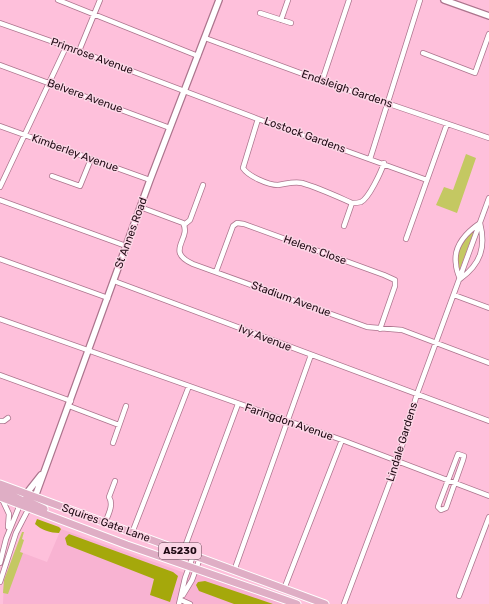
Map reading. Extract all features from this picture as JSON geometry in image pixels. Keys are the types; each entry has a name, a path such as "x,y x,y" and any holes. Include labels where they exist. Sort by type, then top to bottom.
{"main road":[{"name":"Squires Gate Lane","path":"0,484 22,499 100,530 136,548 297,604"},
{"path":"0,490 22,499"},
{"name":"Squires Gate Lane","path":"1,498 22,499 104,523 325,604"}],"street":[{"path":"58,0 198,56"},
{"path":"79,51 100,0"},
{"name":"St Annes Road","path":"32,503 89,351 150,180 219,0"},
{"path":"281,20 288,0"},
{"path":"322,81 349,0"},
{"path":"370,159 420,0"},
{"path":"444,0 489,16"},
{"path":"260,14 291,23"},
{"name":"Primrose Avenue","path":"0,23 184,90"},
{"path":"423,53 475,73 489,34"},
{"name":"Endsleigh Gardens","path":"205,38 322,81 489,138"},
{"path":"0,187 66,47"},
{"name":"Belvere Avenue","path":"0,65 170,128"},
{"name":"Lostock Gardens","path":"184,90 258,119 384,163 427,180"},
{"path":"258,119 243,168 247,174 276,185 302,183 352,203 357,203 363,201 382,170 384,163"},
{"path":"406,239 447,124"},
{"name":"Kimberley Avenue","path":"0,126 150,180"},
{"path":"52,176 80,186 91,159"},
{"name":"Stadium Avenue","path":"204,185 190,220 184,225 185,230 179,250 182,257 193,264 367,327 402,330 489,363"},
{"name":"Lindale Gardens","path":"344,604 397,462 417,394 480,222 487,208 489,198"},
{"path":"0,200 126,246"},
{"path":"344,226 352,203"},
{"path":"140,207 184,225"},
{"name":"Lindale Gardens","path":"460,279 456,265 459,247 465,235 480,222"},
{"name":"Lindale Gardens","path":"460,279 470,272 479,258 483,240 480,222"},
{"name":"Helens Close","path":"216,272 233,226 237,224 244,224 395,280 395,286 380,328"},
{"path":"0,260 108,298"},
{"name":"Ivy Avenue","path":"114,281 489,421"},
{"path":"454,295 489,308"},
{"name":"Faringdon Avenue","path":"0,319 342,440 489,496"},
{"path":"234,571 311,355"},
{"path":"0,375 70,403 119,425"},
{"path":"132,533 188,386"},
{"path":"183,552 238,404"},
{"path":"113,443 126,406"},
{"path":"0,421 4,421 8,418"},
{"path":"284,589 342,440"},
{"path":"458,454 462,454 464,458 455,483 446,508 441,510 438,507 447,480 456,457 458,454"},
{"name":"St Annes Road","path":"22,499 45,468"},
{"path":"104,523 111,504 109,497 115,481"},
{"path":"0,563 6,539 9,514 1,498"},
{"path":"6,539 22,499"},
{"path":"0,582 16,533 32,503"},
{"path":"459,596 489,517"},
{"path":"193,568 196,557"},
{"path":"190,604 180,602 196,557"}],"shaded area":[{"path":"37,519 59,527 61,529 59,533 49,532 40,528 35,524"},
{"path":"61,529 185,573 188,567 297,604 3,604 4,580 15,550 47,562"},
{"path":"69,534 173,572 178,576 170,602 150,595 154,579 67,545 65,538"},
{"path":"205,581 273,604 234,604 199,591 196,585 198,582"}],"green space":[{"path":"466,154 476,158 457,213 436,205 444,187 453,190"},
{"path":"476,226 458,274 456,266 457,253 463,242"},
{"path":"22,532 24,532 22,539 24,540 20,552 23,553 8,594 3,593 4,580"}]}
